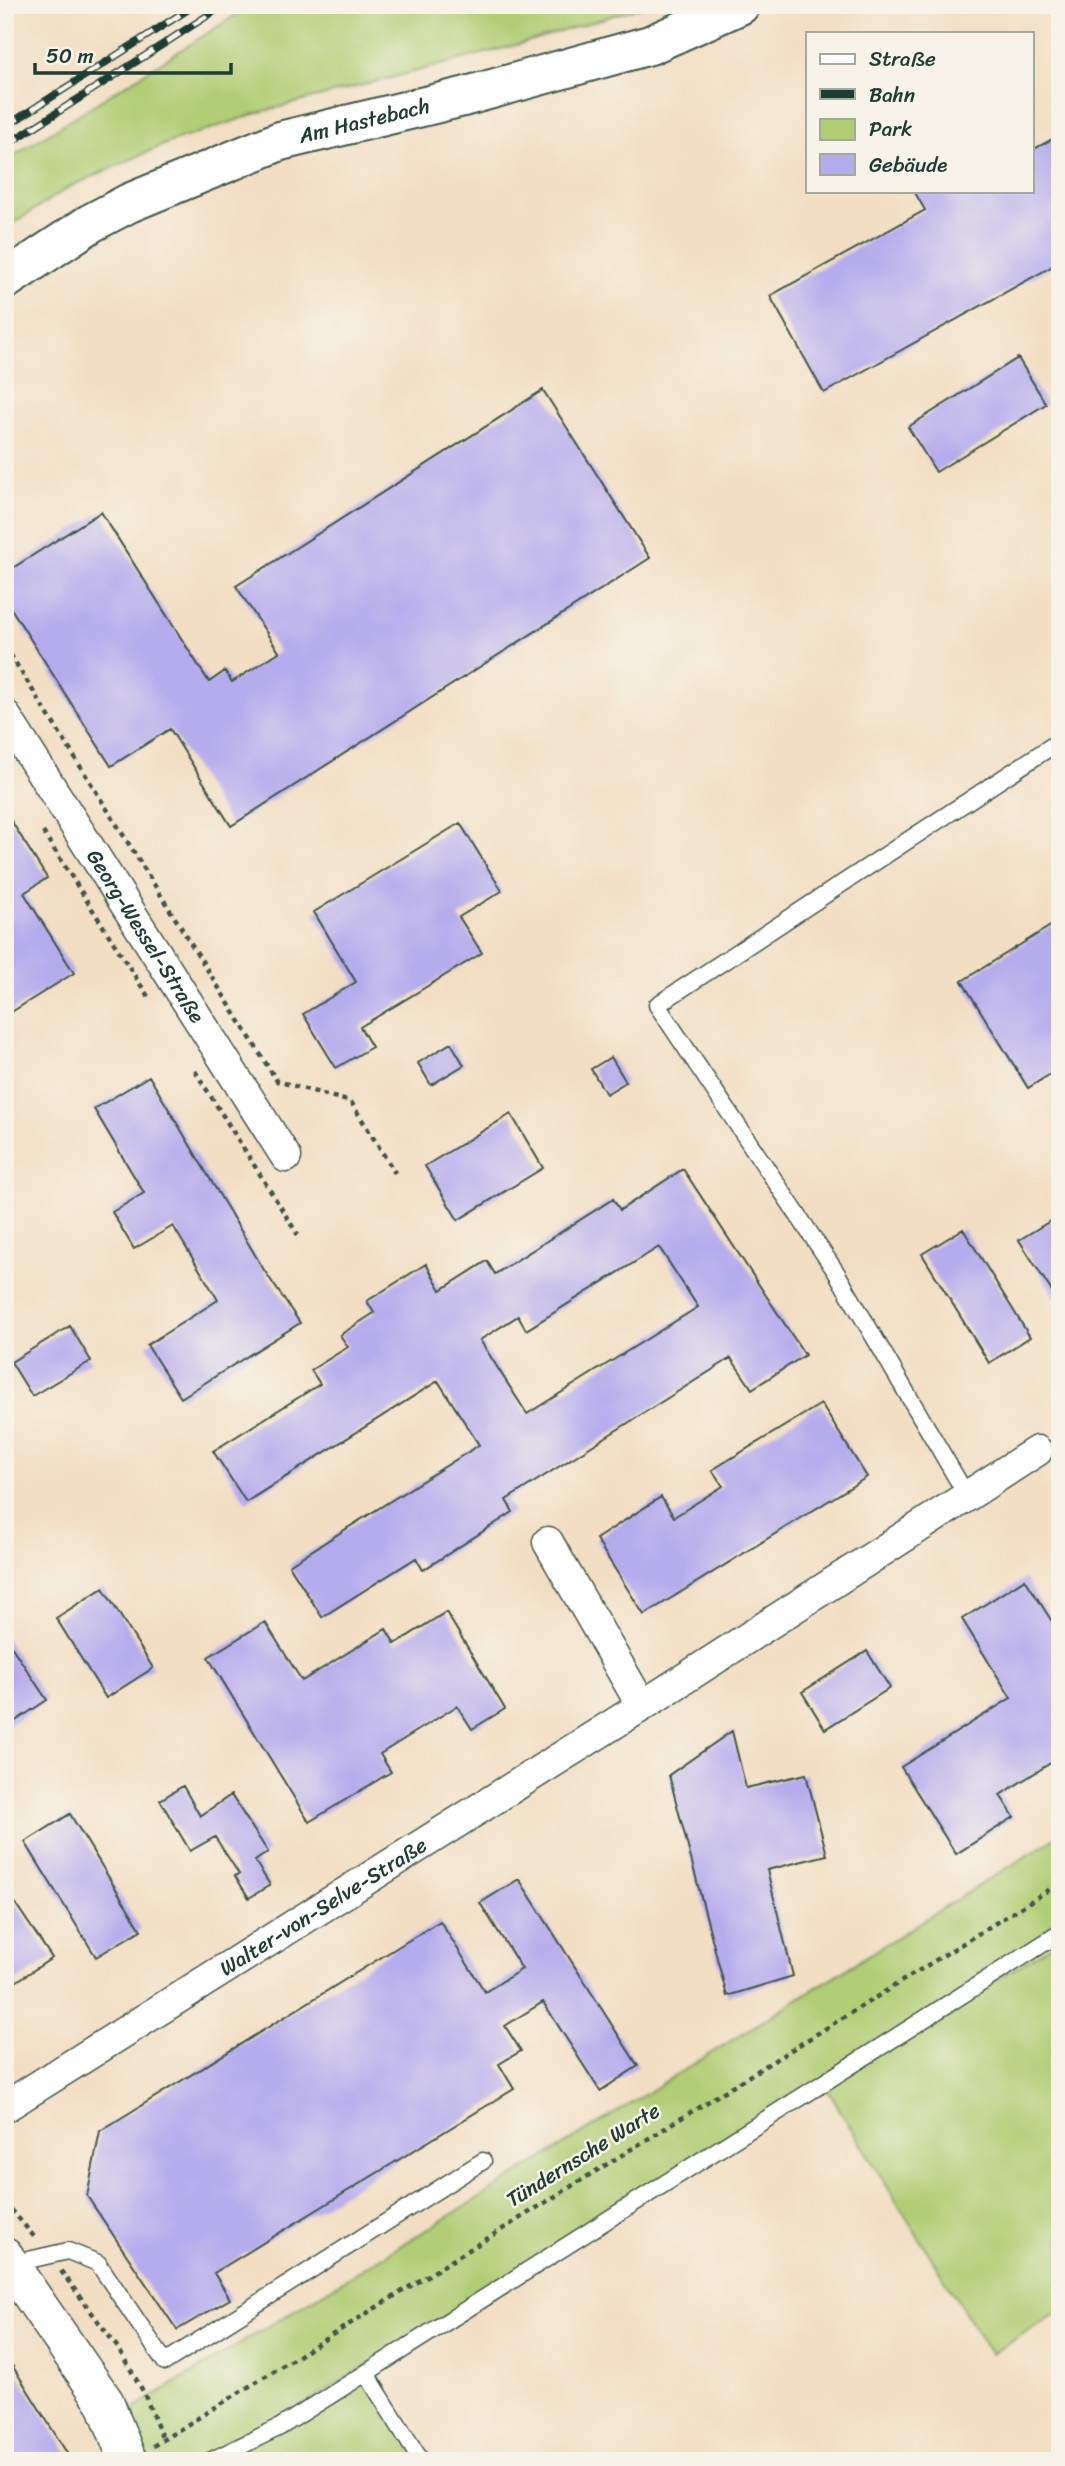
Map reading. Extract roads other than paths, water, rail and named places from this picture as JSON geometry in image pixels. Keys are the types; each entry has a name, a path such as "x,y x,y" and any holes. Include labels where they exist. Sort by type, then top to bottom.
{"main road":[{"name":"Am Hastebach","path":"5,280 91,223 129,203 280,141 463,97 650,45 740,5"}],"street":[{"name":"Georg-Wessel-Straße","path":"5,715 286,1157"},
{"name":"Walter-von-Selve-Straße","path":"5,2107 642,1706 1037,1451"},
{"path":"548,1542 642,1706"},
{"path":"8,2261 140,2454"}],"lane":[{"path":"967,1496 836,1272 657,1005 1058,742"},
{"path":"210,2461 279,2427 366,2373 1060,1933"},
{"path":"8,2261 68,2251 98,2263 165,2362 483,2161"},
{"path":"366,2373 421,2461"}],"railway":[{"path":"5,127 195,5"},
{"path":"5,146 224,5"}]}
